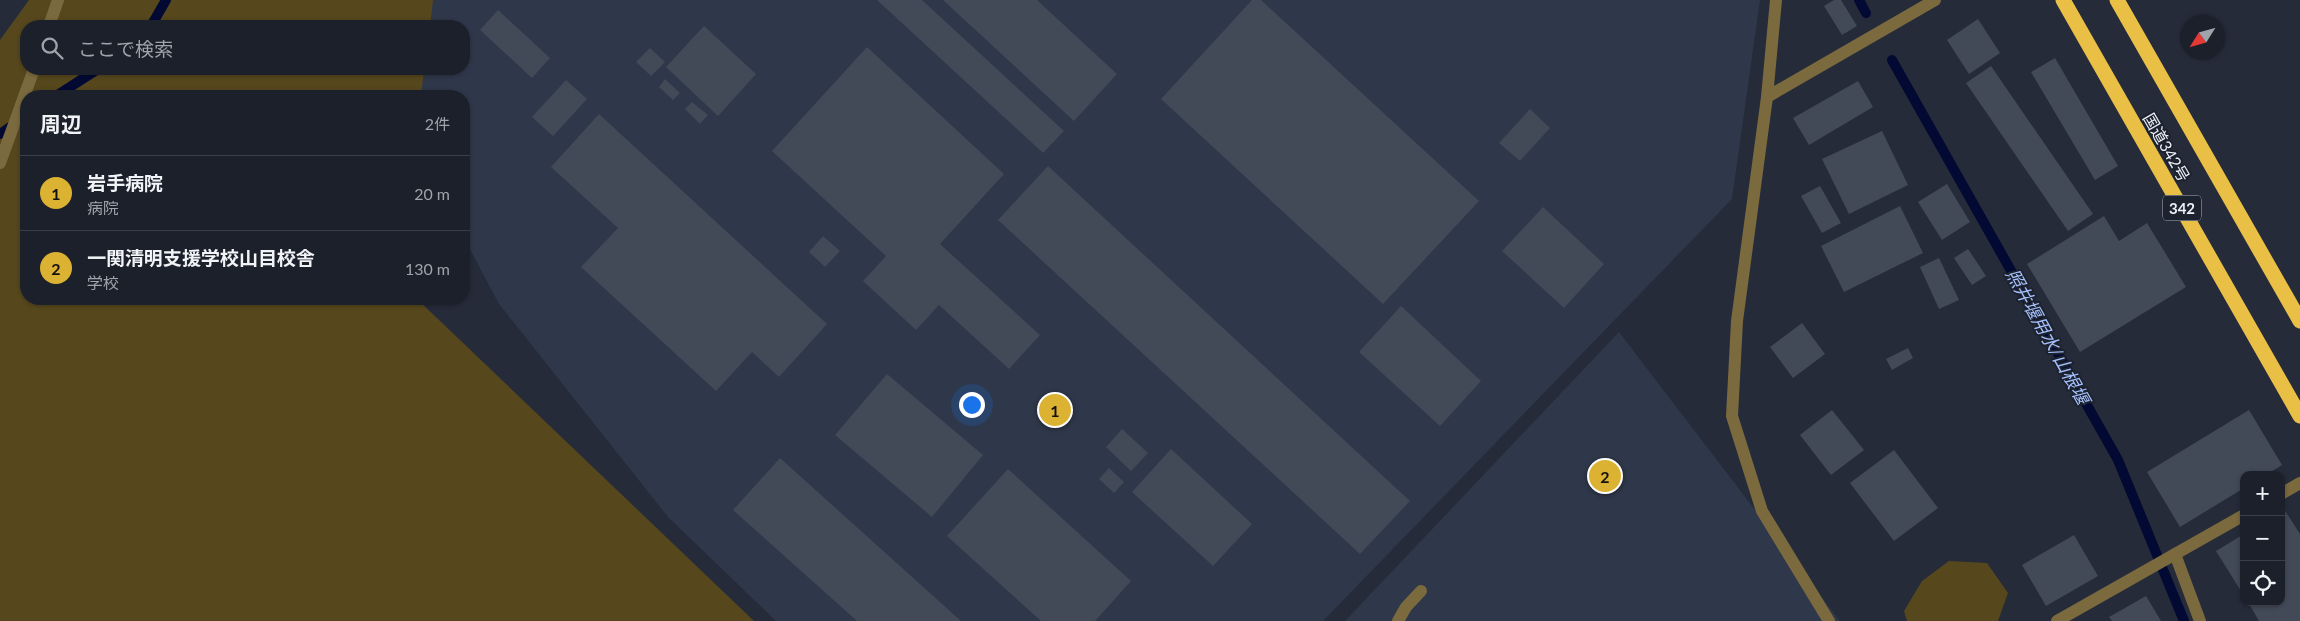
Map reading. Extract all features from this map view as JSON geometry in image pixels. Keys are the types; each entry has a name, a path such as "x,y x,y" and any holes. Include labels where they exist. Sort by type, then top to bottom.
{"highway":[{"name":"国道342号","path":"2063,0 2300,416"},
{"name":"国道342号","path":"2117,0 2300,321"}],"street":[{"path":"51,20 58,0"},
{"path":"1776,0 1767,98 1737,321 1732,416 1762,511 1829,621"},
{"path":"1767,98 1935,0"},
{"path":"26,90 32,75"},
{"path":"0,163 20,108"},
{"path":"2285,492 2300,483"},
{"path":"2056,621 2242,516"},
{"path":"2175,554 2200,621"},
{"path":"1398,621 1406,607 1421,592"}],"shaded area":[{"path":"29,0 433,0 431,20 20,20 20,75 423,75 422,90 20,90 20,305 423,305 754,621 0,621 0,40"},
{"path":"338,0 1760,0 1732,199 1323,621 776,621 668,517 499,304 470,249 470,90 386,90 377,75 470,75 470,20 349,20"},
{"path":"1619,332 1840,621 1345,621"},
{"path":"1949,561 1987,563 2008,593 1998,621 1907,621 1904,611 1922,581"}],"building":[{"path":"877,0 922,0 1064,131 1043,153"},
{"path":"943,0 1037,0 1117,74 1074,121"},
{"path":"1252,0 1261,0 1479,201 1383,304 1161,99"},
{"path":"1834,0 1841,0 1857,26 1842,35 1824,6"},
{"path":"498,10 550,58 532,78 480,30"},
{"path":"1978,19 2000,53 1969,74 1947,40"},
{"path":"704,26 756,74 718,116 666,67"},
{"path":"867,47 1004,174 940,244 1040,335 1009,369 939,305 916,330 863,281 886,256 772,151"},
{"path":"650,48 665,62 651,76 636,62"},
{"path":"2055,58 2118,166 2095,180 2031,72"},
{"path":"1991,66 2093,214 2068,231 1966,83"},
{"path":"665,79 680,93 673,100 659,87"},
{"path":"566,80 587,99 553,136 532,117"},
{"path":"1858,81 1873,107 1809,145 1793,118"},
{"path":"692,102 708,115 700,124 685,109"},
{"path":"1530,109 1550,128 1520,161 1499,143"},
{"path":"599,114 827,324 779,377 752,352 716,391 581,267 618,228 551,167"},
{"path":"1882,131 1908,185 1849,214 1822,159"},
{"path":"1048,166 1410,501 1360,554 998,220"},
{"path":"1947,184 1970,222 1942,240 1918,202"},
{"path":"1820,186 1841,223 1822,233 1801,196"},
{"path":"1900,206 1923,253 1844,292 1821,246"},
{"path":"1543,207 1604,264 1564,308 1502,251"},
{"path":"2104,216 2119,241 2147,223 2186,287 2080,352 2027,264"},
{"path":"823,236 840,251 825,267 809,252"},
{"path":"1968,249 1986,276 1972,285 1954,258"},
{"path":"1939,258 1959,300 1939,309 1920,267"},
{"path":"1401,306 1481,381 1440,426 1359,352"},
{"path":"1802,323 1825,354 1793,378 1770,347"},
{"path":"1908,348 1913,358 1892,370 1886,359"},
{"path":"887,374 983,455 932,517 835,435"},
{"path":"1832,410 1864,450 1831,475 1800,435"},
{"path":"2249,410 2282,465 2272,471 2240,471 2240,490 2180,527 2147,472"},
{"path":"1122,429 1148,453 1131,471 1106,447"},
{"path":"1171,449 1252,524 1213,566 1132,492"},
{"path":"1894,450 1938,508 1894,541 1850,483"},
{"path":"780,458 961,621 857,621 733,510"},
{"path":"1109,468 1124,482 1114,493 1099,479"},
{"path":"1008,469 1131,581 1095,621 1041,621 947,536"},
{"path":"2285,511 2300,534 2300,621 2259,621 2250,606 2285,606"},
{"path":"2074,535 2098,576 2046,606 2022,565"},
{"path":"2240,536 2240,590 2216,551"},
{"path":"2146,596 2161,621 2112,621 2109,617"}],"waterway":[{"path":"154,20 166,0"},
{"name":"照井堰用水/山根堰","path":"1859,0 1866,13"},
{"name":"照井堰用水/山根堰","path":"1892,60 2118,460 2184,621"},
{"path":"65,90 89,75"},
{"path":"0,134 20,120"}],"place":[{"name":"岩手病院","path":"1055,410"},
{"name":"一関清明支援学校山目校舎","path":"1605,476"}]}
